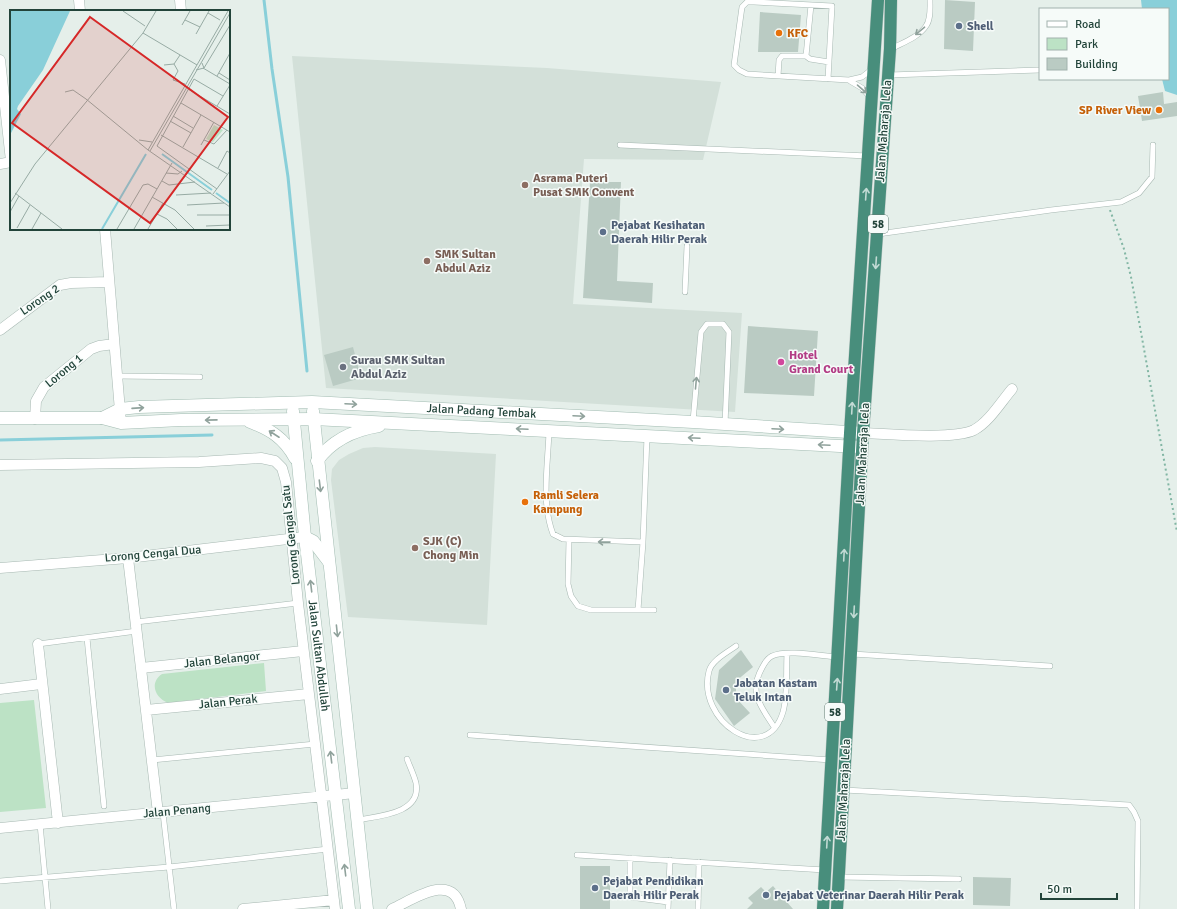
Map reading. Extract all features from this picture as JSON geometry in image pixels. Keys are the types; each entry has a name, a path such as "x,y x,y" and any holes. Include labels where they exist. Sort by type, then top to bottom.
{"highway":[{"name":"Jalan Maharaja Lela","path":"824,909 850,433 873,100 878,0"},
{"name":"Jalan Maharaja Lela","path":"837,909 863,433 890,49 891,0"}],"main road":[{"name":"Jalan Sultan Abdullah","path":"292,402 305,537 349,909"},
{"name":"Jalan Padang Tembak","path":"102,418 120,409 190,404 312,402 693,422 863,433"},
{"name":"Jalan Sultan Abdullah","path":"312,402 317,461 367,909"},
{"name":"Jalan Padang Tembak","path":"0,418 102,418 121,423 313,419 402,422 863,447"},
{"path":"241,420 266,428 278,436 288,446 297,461"},
{"path":"317,461 332,444 353,432 365,428 402,422"},
{"path":"305,537 313,541 329,563"}],"street":[{"path":"79,0 80,10"},
{"path":"180,0 181,10"},
{"path":"0,60 1,81 10,154"},
{"path":"0,164 10,162"},
{"path":"105,230 121,423"},
{"name":"Lorong 2","path":"0,330 60,285 71,283 109,282"},
{"name":"Lorong 1","path":"36,419 36,401 44,387 91,349 99,346 114,344"},
{"path":"863,433 909,435 960,434 974,430 982,424 1012,389"},
{"name":"Lorong Gengal Satu","path":"0,465 199,462 261,458 274,461 282,468 286,482 290,539 303,651 316,744 335,904"},
{"name":"Lorong Cengal Dua","path":"0,568 128,558 305,537"},
{"path":"128,558 152,760 161,813"},
{"path":"38,644 41,684 58,822"},
{"name":"Jalan Belangor","path":"141,668 303,651"},
{"path":"0,689 41,684"},
{"name":"Jalan Perak","path":"146,710 309,694"},
{"name":"Jalan Penang","path":"0,828 355,793"},
{"path":"392,909 426,892 442,889 452,892 459,899 461,909"},
{"path":"243,909 335,904"}],"lane":[{"path":"890,49 916,35 926,26 929,17 930,0"},
{"path":"828,79 832,6 747,2 742,8 734,65 739,70 747,74 828,79 849,80 862,77 874,67"},
{"path":"806,56 811,5"},
{"path":"778,76 779,60 782,56 806,56 810,59 829,62"},
{"path":"888,75 1039,70"},
{"path":"849,80 862,88 873,100"},
{"path":"878,234 1051,210 1121,202 1139,193 1152,177 1153,145"},
{"path":"620,146 869,156"},
{"path":"623,239 665,241"},
{"path":"685,292 687,246"},
{"path":"693,422 700,332 707,324 723,324 729,332 725,425"},
{"path":"117,376 200,377"},
{"path":"549,430 547,501 549,522 553,534 563,540 643,542"},
{"path":"638,610 643,542 647,436"},
{"path":"569,540 568,584 571,596 578,606 591,610 654,610"},
{"path":"38,644 87,638 136,626 298,603"},
{"path":"87,638 104,806"},
{"path":"736,646 712,664 709,671 708,697 712,706 727,726 738,735 746,737 760,736 769,732 774,727 783,712 787,654"},
{"path":"774,727 759,704 756,695 756,683 762,668 772,656 787,654 838,657"},
{"path":"852,654 1050,666"},
{"path":"470,735 832,760"},
{"path":"152,760 316,744"},
{"path":"358,820 390,814 404,809 411,803 415,794 416,783 407,759"},
{"path":"844,790 1116,803 1129,805 1138,821 1137,909"},
{"path":"161,813 174,909"},
{"path":"40,824 48,909"},
{"path":"0,881 169,866 328,848"},
{"path":"577,855 826,870"},
{"path":"630,858 630,897 668,902"},
{"path":"668,909 670,860"},
{"path":"698,909 699,862"},
{"path":"839,877 959,879"}],"path":[{"path":"1107,204 1124,249 1131,278 1177,532"}],"shaded area":[{"name":"SMK Sultan Abdul Aziz","path":"292,56 547,68 721,82 703,160 584,159 573,304 742,313 735,412 326,388"},
{"name":"SJK (C) Chong Min","path":"375,447 496,454 487,625 348,617 331,480 332,469 339,460 349,454 363,448"}],"green space":[{"path":"264,663 266,691 168,703 160,698 155,690 156,682 162,674"},
{"path":"34,700 46,808 0,812 0,703"}],"water":[{"path":"1141,0 1177,0 1177,95 1165,91 1162,80 1169,80 1169,8 1142,8"}],"building":[{"name":"Shell","path":"945,0 975,2 973,51 944,49"},
{"name":"KFC","path":"760,12 801,15 798,52 758,52"},
{"name":"SP River View","path":"1163,92 1164,104 1177,102 1177,116 1142,121 1138,96"},
{"name":"Pejabat Kesihatan Daerah Hilir Perak","path":"590,182 621,182 617,281 653,283 652,303 583,298"},
{"name":"Hotel Grand Court","path":"748,326 818,331 814,396 744,393"},
{"name":"Surau SMK Sultan Abdul Aziz","path":"353,347 361,378 333,386 324,355"},
{"name":"Jabatan Kastam Teluk Intan","path":"741,650 753,667 736,681 736,698 750,713 734,726 715,699 719,670"},
{"name":"Pejabat Pendidikan Daerah Hilir Perak","path":"580,866 610,866 610,909 580,909"},
{"path":"973,877 1011,878 1010,906 973,905"},
{"name":"Pejabat Veterinar Daerah Hilir Perak","path":"773,886 793,909 747,909 753,903 748,898 761,887 766,892"}],"waterway":[{"path":"264,0 272,69 288,177 307,371"},
{"path":"0,440 212,435"}],"place":[{"name":"Shell","path":"959,26"},
{"name":"KFC","path":"779,33"},
{"name":"SP River View","path":"1159,110"},
{"name":"Asrama Puteri Pusat SMK Convent","path":"525,185"},
{"name":"Pejabat Kesihatan Daerah Hilir Perak","path":"603,232"},
{"name":"SMK Sultan Abdul Aziz","path":"427,261"},
{"name":"Hotel Grand Court","path":"781,362"},
{"name":"Surau SMK Sultan Abdul Aziz","path":"343,367"},
{"name":"Ramli Selera Kampung","path":"525,502"},
{"name":"SJK (C) Chong Min","path":"415,548"},
{"name":"Jabatan Kastam Teluk Intan","path":"726,690"},
{"name":"Pejabat Pendidikan Daerah Hilir Perak","path":"595,888"},
{"name":"Pejabat Veterinar Daerah Hilir Perak","path":"766,895"}]}
